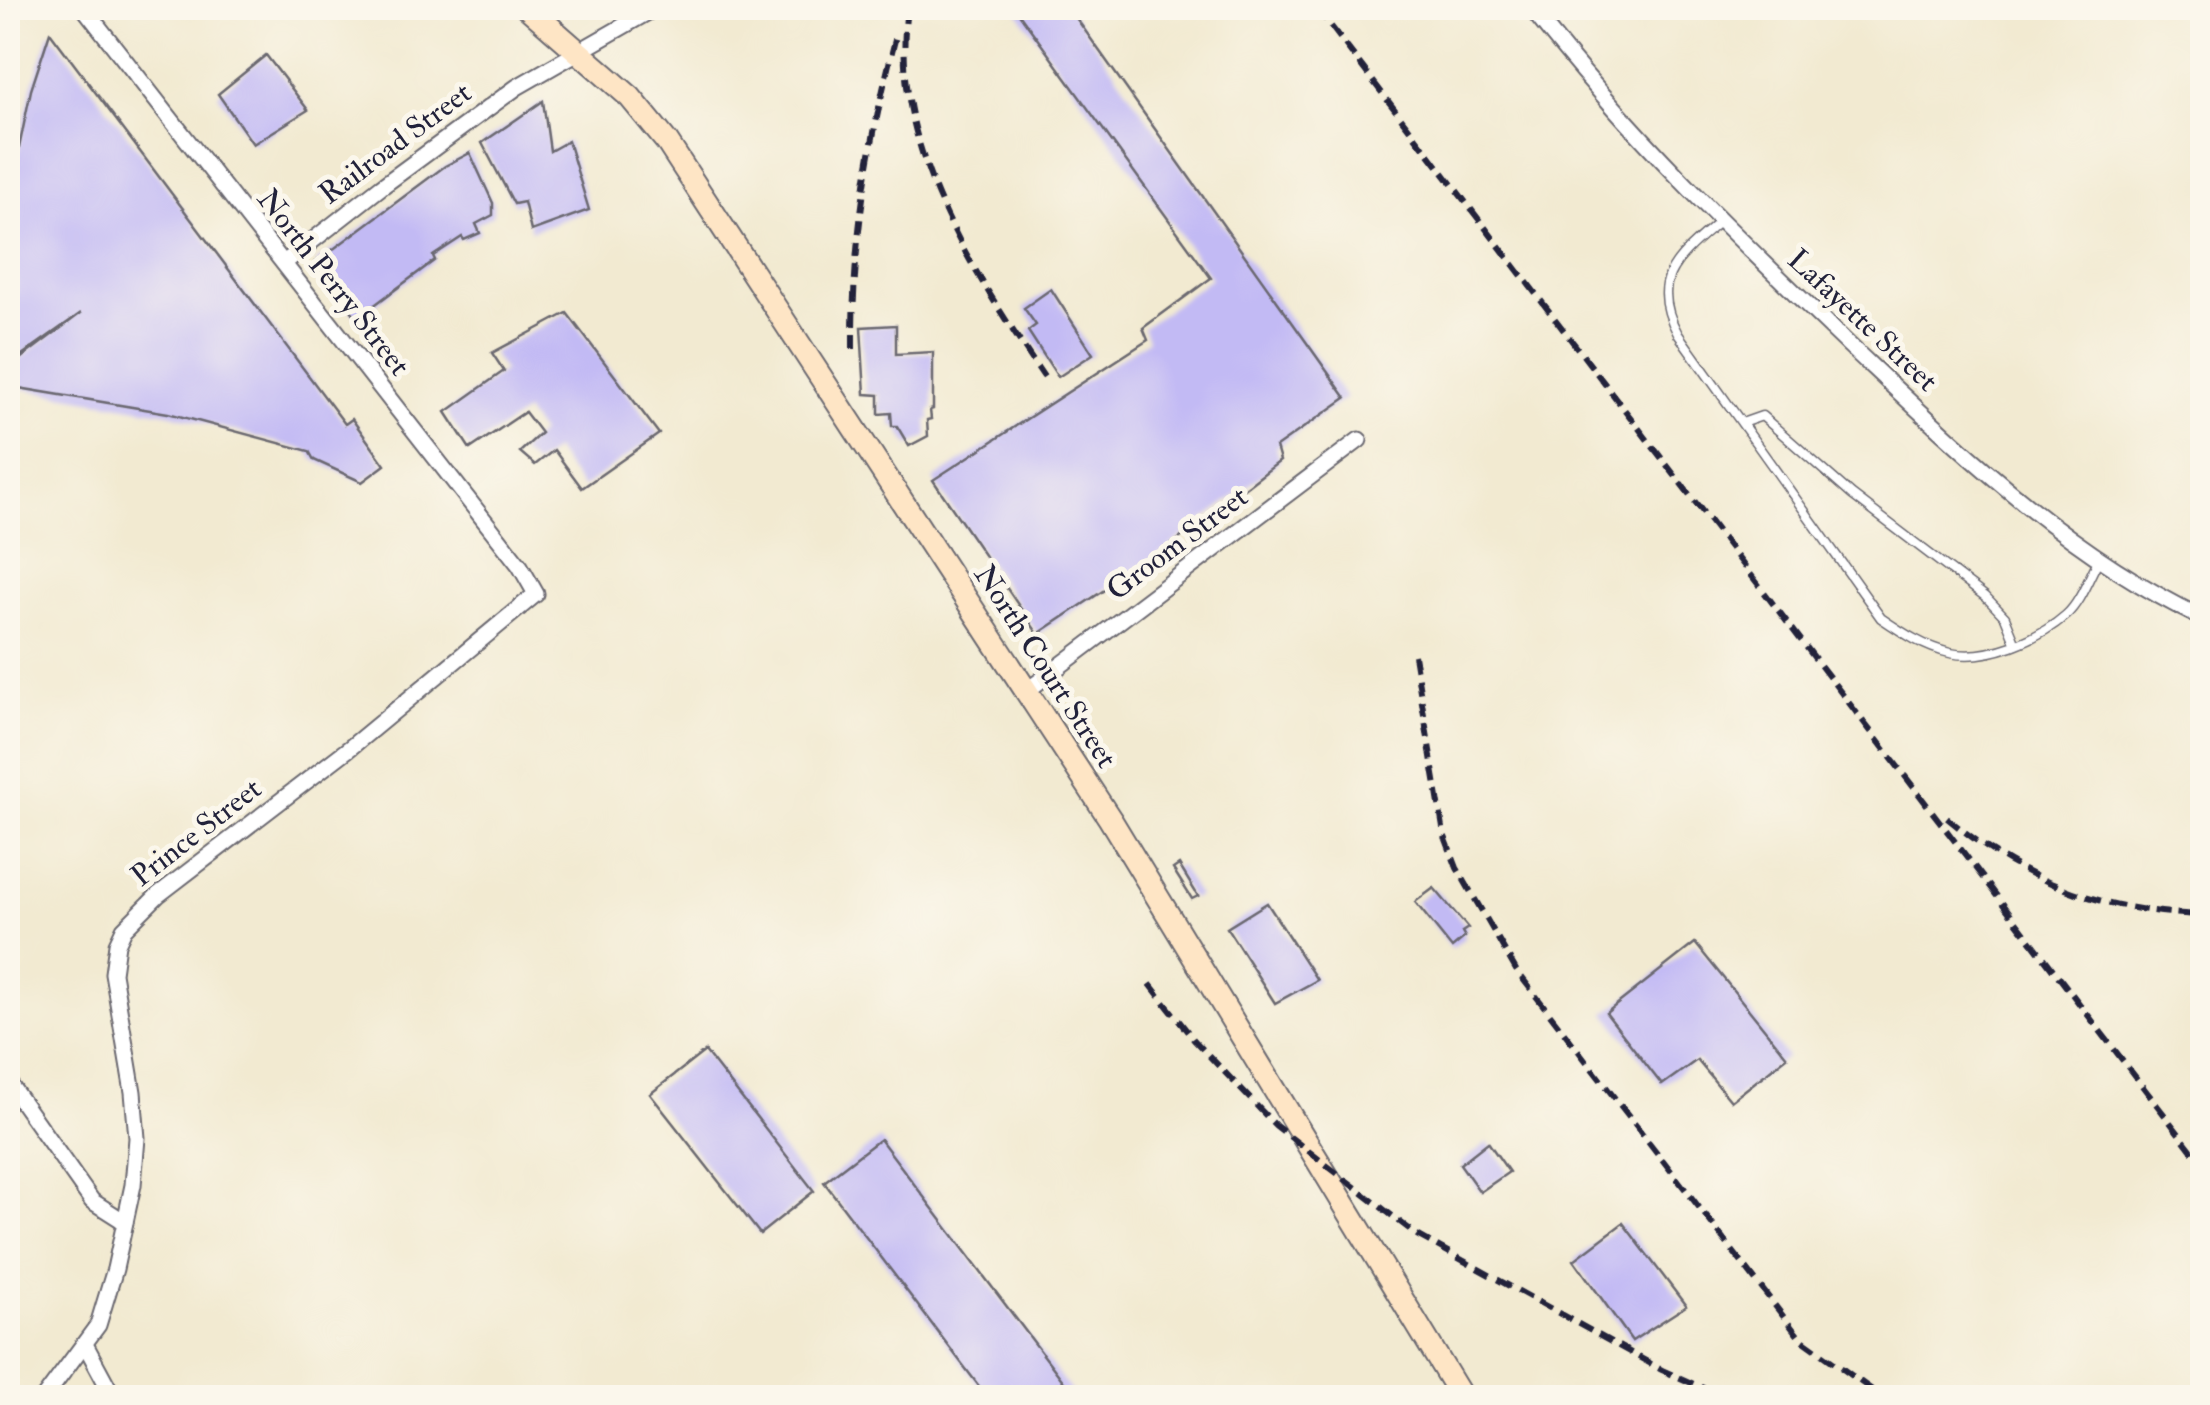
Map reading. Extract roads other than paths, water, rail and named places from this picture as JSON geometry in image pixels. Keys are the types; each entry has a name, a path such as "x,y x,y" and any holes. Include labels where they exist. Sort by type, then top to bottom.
{"main road":[{"name":"North Court Street","path":"528,8 630,98 667,142 1028,690 1462,1398"}],"street":[{"name":"North Perry Street","path":"84,8 520,566 536,594"},
{"name":"Railroad Street","path":"284,263 518,86 655,8"},
{"name":"Lafayette Street","path":"1531,8 1613,109 1719,222 1977,464 2098,561 2202,618"},
{"name":"Groom Street","path":"1028,690 1358,440"},
{"name":"Prince Street","path":"44,1398 98,1325 133,1185 137,1138 134,1092 113,973 117,944 124,928 158,895 351,747 536,594"},
{"path":"8,1082 92,1201 125,1222"},
{"path":"86,1346 114,1398"}],"lane":[{"path":"1719,222 1667,274 1665,309 1678,334 1881,618 1917,642 1954,654 2016,644 2069,613 2098,561"},
{"path":"1742,423 1762,416 1852,495 1986,597 2005,617 2016,644"}],"railway":[{"path":"907,8 905,59 911,108 923,156 964,249 1044,377"},
{"path":"1317,8 2202,1164"},
{"path":"853,349 864,191 896,36"},
{"path":"1414,655 1444,834 1457,868 1516,970 1800,1338 1883,1398"},
{"path":"1947,818 2006,860 2066,889 2130,907 2202,915"},
{"path":"1150,984 1194,1040 1276,1126 1417,1235 1662,1370 1726,1398"}]}
